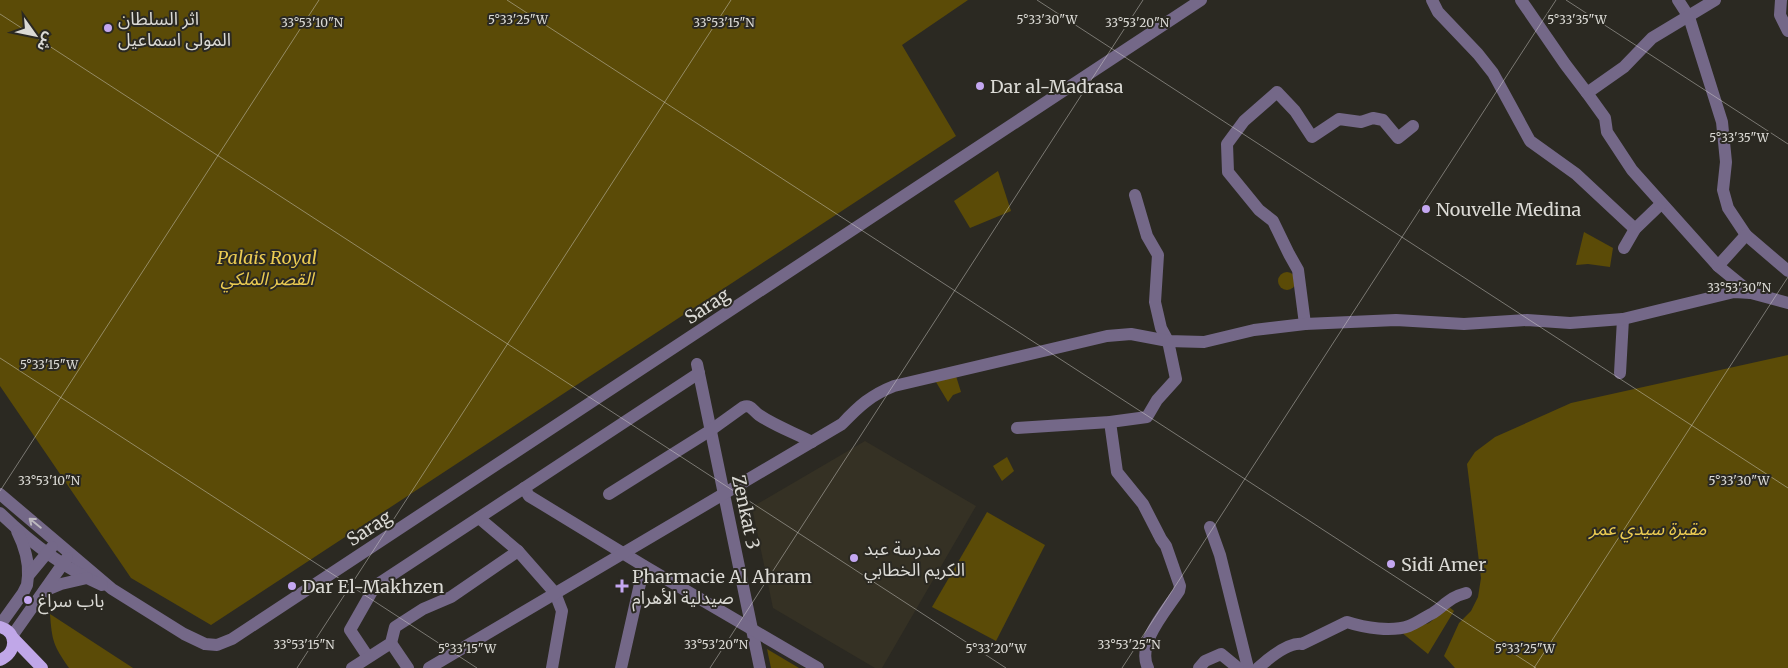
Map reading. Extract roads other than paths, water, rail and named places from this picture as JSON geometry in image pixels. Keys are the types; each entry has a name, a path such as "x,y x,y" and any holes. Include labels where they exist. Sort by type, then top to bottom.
{"main road":[{"path":"0,626 9,631 42,668"},
{"path":"0,660 5,658 13,649 13,637"},
{"path":"0,664 5,668"}],"street":[{"name":"Sarag","path":"112,589 193,640 204,644 217,645 232,639 1201,0"},
{"path":"1432,0 1438,12 1478,54 1493,73 1530,141 1576,174 1635,229"},
{"path":"1521,0 1605,118 1607,132 1632,170 1718,266 1751,293"},
{"path":"1678,0 1689,17 1722,122 1726,162 1723,190 1728,208 1746,235 1788,271"},
{"path":"1586,93 1624,67 1652,38 1715,0"},
{"path":"1781,0 1780,14 1788,31"},
{"path":"1305,324 1298,270 1288,254 1273,221 1259,210 1228,172 1228,144 1244,121 1277,92 1294,111 1312,137 1339,119 1361,122 1373,118 1383,120 1398,138 1413,126"},
{"path":"1017,428 1110,422 1147,417 1157,400 1176,379 1168,341 1161,328 1155,302 1158,255 1147,236 1135,195"},
{"path":"1624,248 1635,229 1661,204"},
{"path":"1718,266 1746,235"},
{"path":"429,668 842,424 864,402 894,386 1107,336 1131,334 1168,341 1204,342 1254,330 1305,324 1396,320 1464,324 1527,320 1570,323 1623,319 1734,292 1751,293 1788,303"},
{"path":"1620,372 1623,319"},
{"name":"Zenkat 3","path":"524,488 698,368 760,668"},
{"path":"609,494 711,430 742,407 751,407 758,414 812,442"},
{"path":"1110,422 1117,472 1143,504 1166,546 1180,586 1179,591 1148,640 1145,650 1145,661 1148,668"},
{"path":"368,657 350,630 375,586 524,488 529,496 818,668"},
{"path":"0,494 112,589"},
{"path":"0,513 14,527 63,564 87,578 112,589"},
{"path":"479,518 518,551 554,593 562,611 552,668"},
{"path":"0,626 27,585 28,566 25,550 14,527"},
{"path":"1210,527 1220,554 1248,668"},
{"path":"28,576 56,541"},
{"path":"352,668 391,643 395,627 423,609 451,597 518,551"},
{"path":"13,637 71,553"},
{"path":"621,668 644,566"},
{"path":"44,591 61,584 87,578"},
{"path":"1258,668 1275,654 1297,643 1302,644 1347,622 1364,628 1400,628 1410,625 1434,612 1455,596 1466,593"},
{"path":"391,643 408,668"},
{"path":"1202,664 1221,654 1238,668"}],"place":[{"name":"اثر السلطان المولى اسماعيل","path":"108,28"},
{"name":"Dar al-Madrasa","path":"980,86"},
{"name":"Nouvelle Medina","path":"1426,209"},
{"name":"مدرسة عبد الكريم الخطابي","path":"854,558"},
{"name":"Sidi Amer","path":"1391,564"},
{"name":"Dar El-Makhzen","path":"292,586"},
{"name":"Pharmacie Al Ahram صيدلية الأهرام","path":"622,586"},
{"name":"باب سراغ","path":"28,600"}],"park label":[{"name":"Palais Royal القصر الملكي","path":"267,267"},
{"name":"مقبرة سيدي عمر","path":"1648,528"}]}
